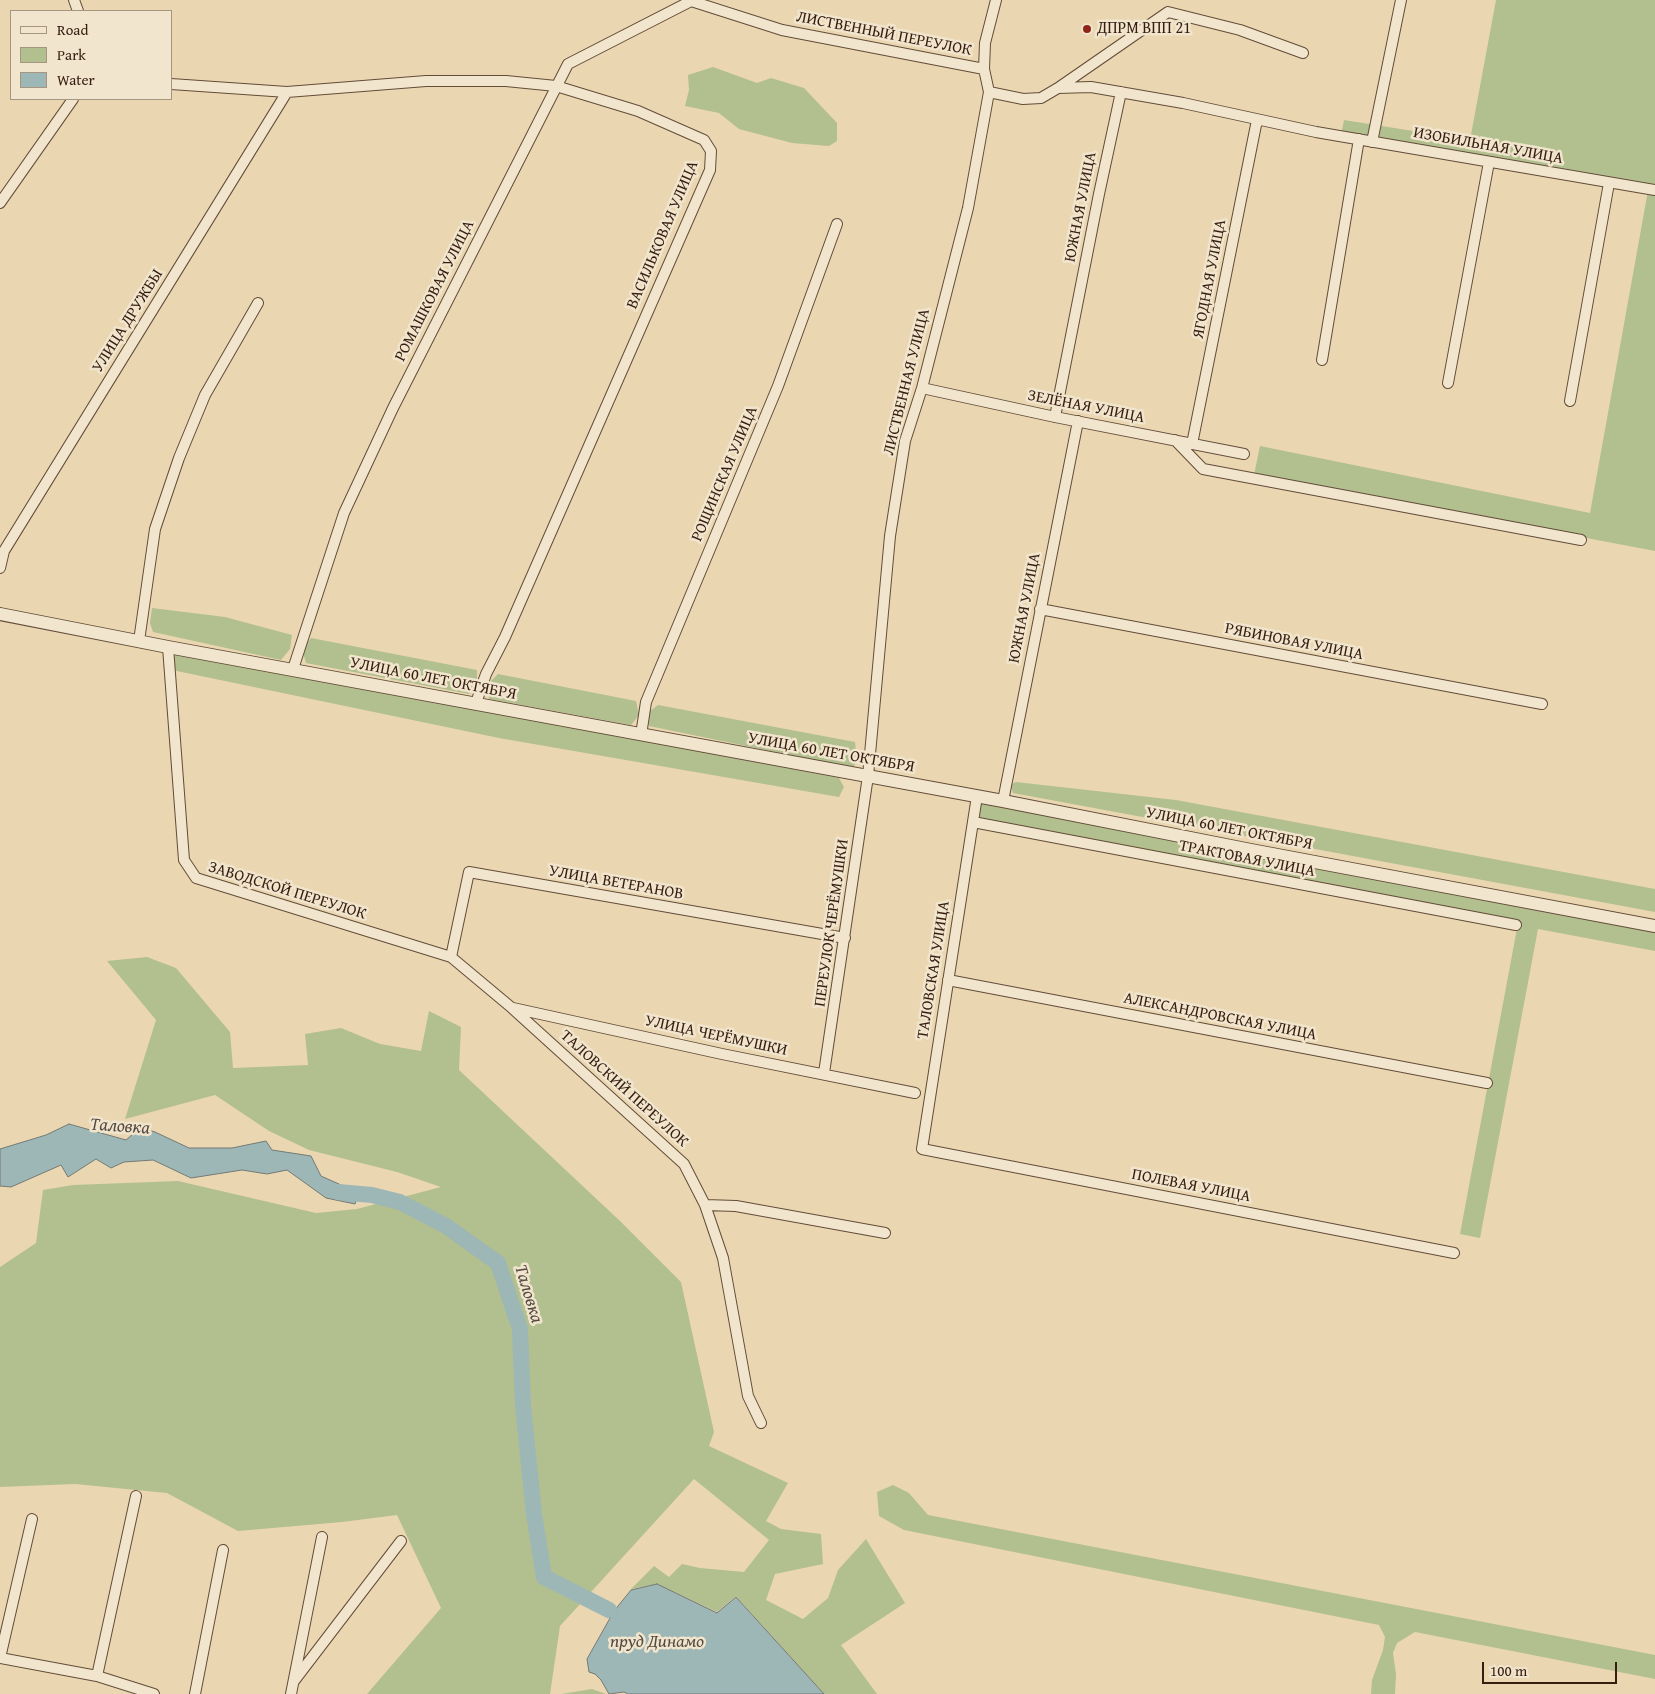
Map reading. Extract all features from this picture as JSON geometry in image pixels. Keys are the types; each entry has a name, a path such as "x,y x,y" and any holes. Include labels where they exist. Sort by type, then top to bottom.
{"street":[{"name":"ЛИСТВЕННЫЙ ПЕРЕУЛОК","path":"691,0 782,30 984,69"},
{"name":"РОМАШКОВАЯ УЛИЦА","path":"293,669 344,513 393,408 568,64 691,0"},
{"name":"ЛИСТВЕННАЯ УЛИЦА","path":"868,776 890,536 905,441 922,388 968,208 989,92 984,69 985,43 996,0"},
{"path":"1372,142 1401,0"},
{"path":"989,92 1023,99 1041,98 1168,12 1240,30 1303,53"},
{"name":"ВАСИЛЬКОВАЯ УЛИЦА","path":"172,84 287,92 426,81 506,81 556,86 638,111 704,140 711,151 710,170 505,637 486,674 476,703"},
{"name":"ИЗОБИЛЬНАЯ УЛИЦА","path":"1058,88 1090,87 1121,92 1316,132 1655,190"},
{"name":"УЛИЦА ДРУЖБЫ","path":"0,568 4,551 287,92"},
{"name":"ЮЖНАЯ УЛИЦА","path":"1056,417 1098,194 1121,92"},
{"path":"0,203 72,100"},
{"name":"ЯГОДНАЯ УЛИЦА","path":"1192,444 1256,120"},
{"path":"1322,360 1359,139"},
{"path":"1448,383 1489,162"},
{"path":"1570,401 1609,183"},
{"name":"РОЩИНСКАЯ УЛИЦА","path":"641,735 646,702 778,386 837,224"},
{"path":"139,641 156,529 179,458 205,395 258,304"},
{"name":"ЗЕЛЁНАЯ УЛИЦА","path":"922,388 1056,417 1244,454"},
{"name":"ЮЖНАЯ УЛИЦА","path":"1003,801 1078,421"},
{"path":"1175,440 1203,469 1582,540"},
{"name":"РЯБИНОВАЯ УЛИЦА","path":"1040,610 1542,704"},
{"name":"УЛИЦА 60 ЛЕТ ОКТЯБРЯ","path":"0,614 168,647 977,796 1655,926"},
{"name":"ЗАВОДСКОЙ ПЕРЕУЛОК","path":"168,647 184,860 196,878 450,957"},
{"name":"ПЕРЕУЛОК ЧЕРЁМУШКИ","path":"824,1073 868,776"},
{"name":"ТАЛОВСКАЯ УЛИЦА","path":"922,1149 977,796"},
{"name":"ТРАКТОВАЯ УЛИЦА","path":"973,822 1516,925"},
{"name":"УЛИЦА ВЕТЕРАНОВ","path":"450,957 469,872 845,938"},
{"name":"ТАЛОВСКИЙ ПЕРЕУЛОК","path":"450,957 512,1008 684,1164 705,1205 723,1258 748,1396 761,1423"},
{"name":"АЛЕКСАНДРОВСКАЯ УЛИЦА","path":"948,980 1486,1083"},
{"name":"УЛИЦА ЧЕРЁМУШКИ","path":"512,1008 722,1054 824,1073 915,1093"},
{"name":"ПОЛЕВАЯ УЛИЦА","path":"922,1149 1454,1253"},
{"path":"705,1205 736,1206 885,1233"},
{"path":"97,1676 136,1496"},
{"path":"32,1519 0,1658 97,1676 154,1694"},
{"path":"291,1694 322,1537"},
{"path":"294,1681 401,1541"},
{"path":"195,1694 223,1550"}],"green space":[{"path":"1496,0 1655,0 1655,551 1254,475 1260,446 1590,513 1649,185 1341,135 1344,120 1470,140"},
{"path":"713,67 757,83 771,78 804,88 837,123 837,141 829,146 792,143 739,129 719,113 685,106 689,90 688,75"},
{"path":"152,608 225,617 292,635 290,649 281,660 153,632 150,623"},
{"path":"311,638 477,670 477,684 469,694 306,663 302,649"},
{"path":"186,653 839,778 844,787 839,797 499,738 172,670 171,655"},
{"path":"498,674 636,701 639,715 631,725 489,699 487,685"},
{"path":"658,705 855,742 857,760 853,768 649,726 649,712"},
{"path":"1016,782 1176,800 1655,889 1655,912 1013,793 1010,785"},
{"path":"981,803 1655,931 1655,951 1538,929 1480,1238 1460,1234 1518,923 976,818 973,807"},
{"path":"147,957 176,968 230,1032 233,1068 308,1065 305,1034 341,1028 380,1044 421,1051 429,1011 461,1027 459,1070 620,1221 681,1282 714,1432 709,1446 788,1483 766,1521 781,1529 821,1534 823,1564 775,1574 766,1600 803,1619 828,1598 838,1570 866,1539 905,1603 841,1645 877,1694 824,1694 736,1596 717,1612 657,1584 631,1589 654,1566 669,1577 682,1564 700,1568 744,1572 769,1540 694,1479 560,1626 550,1694 367,1694 441,1608 397,1515 238,1531 167,1493 75,1484 0,1487 0,1267 36,1243 43,1190 73,1185 178,1181 316,1213 357,1209 441,1187 397,1172 309,1150 269,1131 215,1095 125,1119 156,1020 107,961"},
{"path":"893,1485 909,1493 928,1515 1655,1655 1655,1679 1415,1632 1397,1643 1393,1653 1396,1674 1395,1694 1371,1694 1372,1680 1383,1650 1385,1637 1379,1625 904,1530 879,1516 877,1492"},
{"path":"592,1689 606,1694 561,1694"}],"water":[{"path":"69,1124 126,1140 140,1128 155,1132 189,1148 232,1148 266,1141 272,1150 311,1156 321,1176 359,1193 355,1204 326,1198 287,1170 267,1174 242,1170 191,1178 153,1160 124,1162 111,1168 96,1159 68,1177 61,1165 11,1187 0,1186 0,1149 46,1135"},
{"name":"пруд Динамо","path":"657,1584 717,1613 736,1597 824,1694 628,1694 624,1692 609,1694 601,1680 595,1674 589,1672 587,1659 614,1611 631,1590"}],"waterway":[{"name":"Таловка","path":"338,1192 372,1195 400,1202 446,1226 498,1263 520,1329 523,1406 534,1514 544,1577 609,1610"},
{"name":"Таловка","path":"609,1610 615,1612"}],"place":[{"name":"ДПРМ ВПП 21","path":"1087,29"}]}
